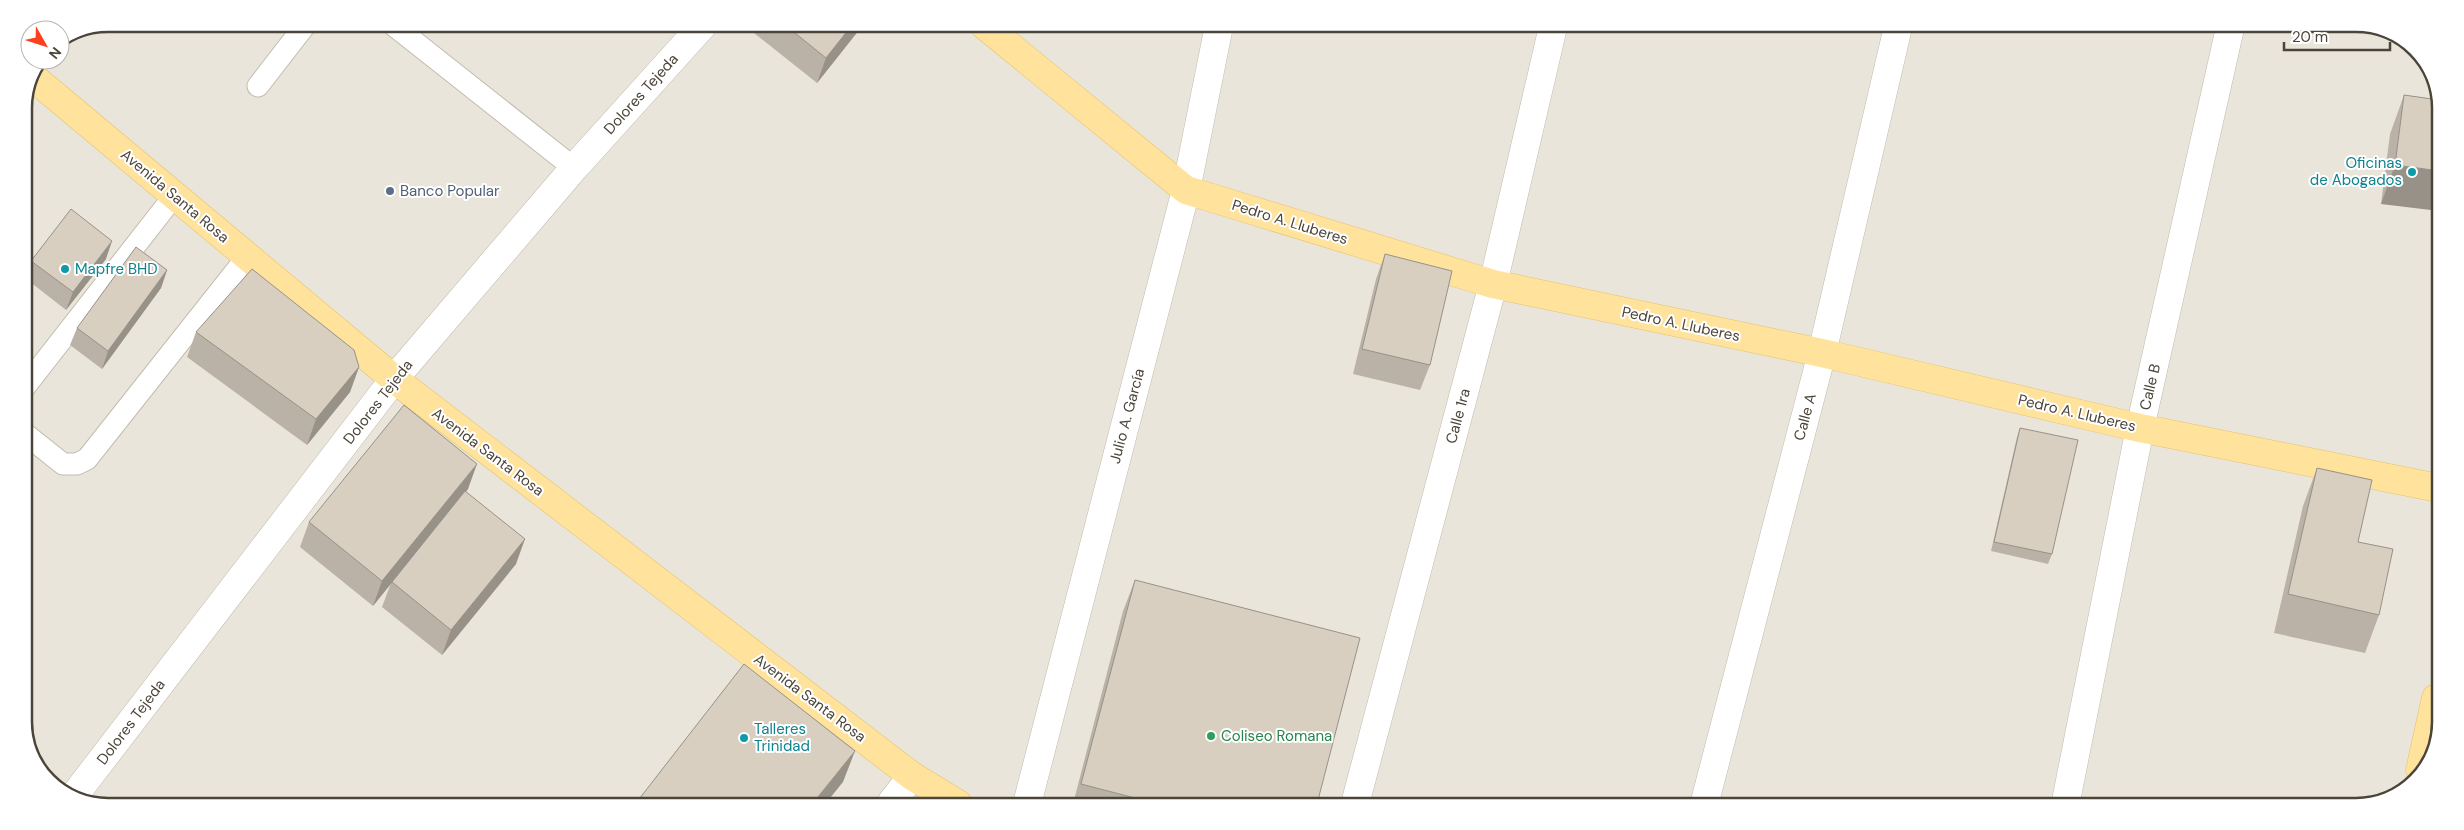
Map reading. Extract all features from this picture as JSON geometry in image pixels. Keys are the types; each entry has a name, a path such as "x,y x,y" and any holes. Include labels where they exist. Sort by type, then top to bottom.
{"main road":[{"name":"Pedro A. Lluberes","path":"991,32 1186,190 1493,284 1822,353 2140,428 2432,487"},
{"name":"Avenida Santa Rosa","path":"38,81 394,379 912,776 948,798"},
{"path":"2423,757 2432,716"}],"street":[{"name":"Dolores Tejeda","path":"78,790 394,379 574,168 698,32"},
{"name":"Julio A. García","path":"1029,798 1186,190 1218,32"},
{"name":"Calle 1ra","path":"1357,798 1493,284 1552,32"},
{"name":"Calle A","path":"1706,798 1822,353 1897,32"},
{"name":"Calle B","path":"2067,798 2140,428 2229,32"},
{"path":"895,798 912,776"}],"lane":[{"path":"258,86 300,32"},
{"path":"402,32 574,168"},
{"path":"32,377 174,196"},
{"path":"33,440 63,464 77,464 88,459 248,256"}],"shaded area":[{"path":"109,32 2355,32 2380,37 2398,45 2416,62 2426,80 2431,104 2432,721 2430,736 2419,764 2402,782 2380,793 2355,798 109,798 84,793 62,782 48,768 38,750 33,726 32,109 38,80 43,70 70,70 70,43 94,34"}],"building":[{"path":"794,32 846,32 826,58"},
{"path":"2404,95 2430,99 2431,170 2395,165"},
{"name":"Mapfre BHD","path":"71,209 112,241 73,292 32,262 32,259"},
{"path":"136,247 167,270 108,351 77,328"},
{"path":"1385,254 1452,271 1430,365 1362,349"},
{"path":"252,269 354,350 359,367 316,419 196,332"},
{"path":"404,405 477,464 382,581 309,522"},
{"path":"2020,428 2078,440 2052,554 1994,542"},
{"path":"2317,468 2372,480 2358,542 2393,549 2379,615 2288,594"},
{"path":"465,491 525,539 451,630 392,582"},
{"name":"Coliseo Romana","path":"1135,580 1360,638 1319,798 1135,798 1081,784"},
{"name":"Talleres Trinidad","path":"744,664 855,751 817,798 640,798"}],"place":[{"name":"Oficinas de Abogados","path":"2412,172"},
{"name":"Banco Popular","path":"390,191"},
{"name":"Mapfre BHD","path":"65,269"},
{"name":"Coliseo Romana","path":"1211,736"},
{"name":"Talleres Trinidad","path":"744,738"}]}
